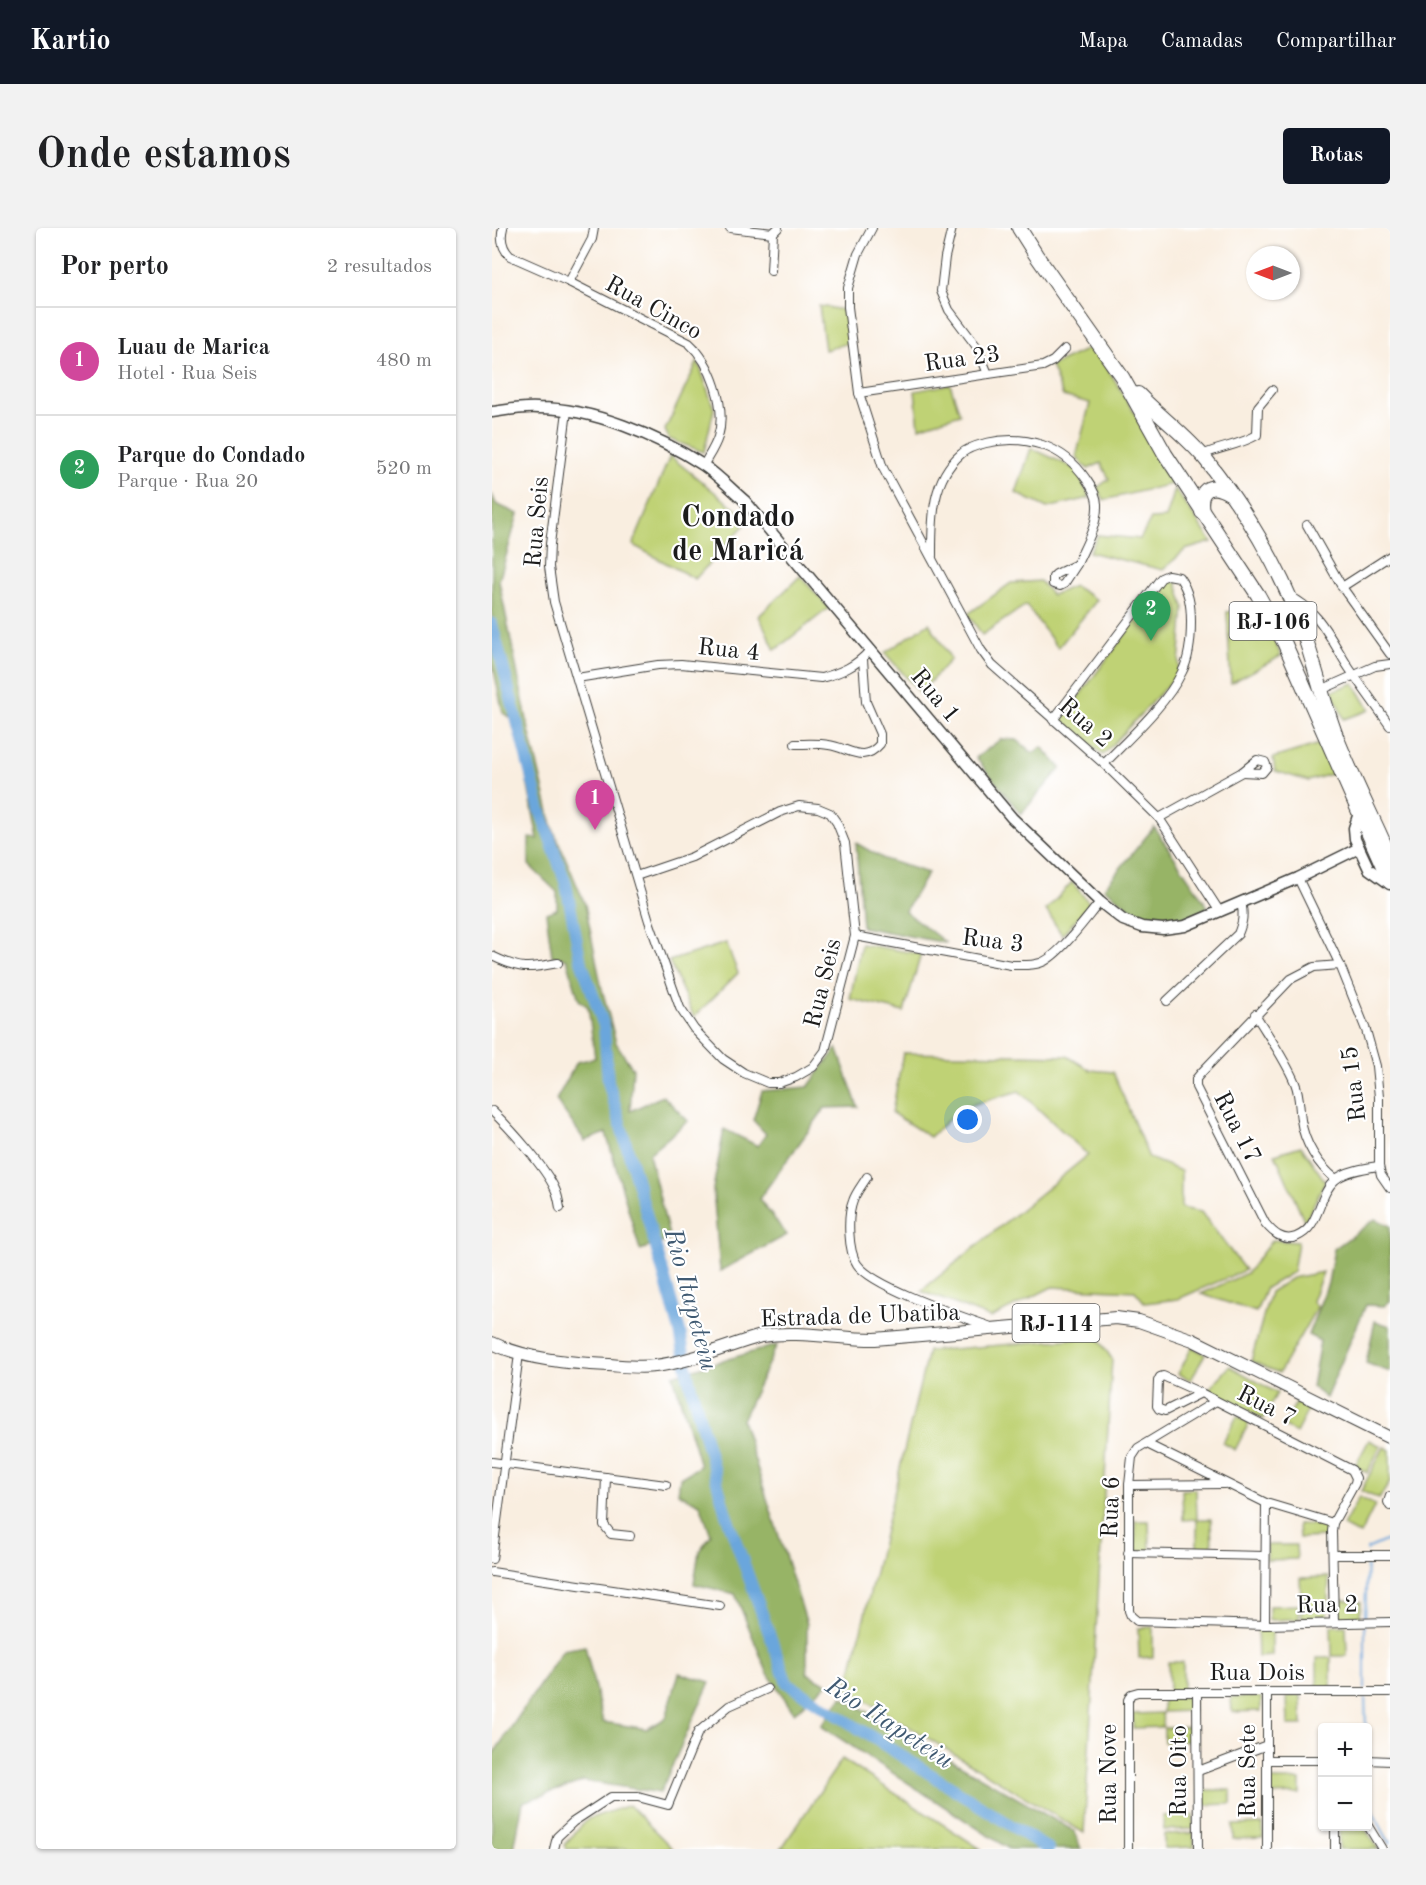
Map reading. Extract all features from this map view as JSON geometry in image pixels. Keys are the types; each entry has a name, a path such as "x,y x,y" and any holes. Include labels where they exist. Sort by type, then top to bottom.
{"highway":[{"name":"RJ-106","path":"1019,228 1122,378 1165,454 1275,624 1390,883"},
{"name":"RJ-106","path":"1122,378 1202,455 1229,492 1268,554 1289,596 1308,646 1337,737 1390,857"},
{"path":"1202,512 1202,496 1207,489 1215,487 1229,492"}],"main road":[{"name":"Estrada de Ubatiba","path":"492,1343 519,1354 566,1362 642,1367 674,1363 761,1336 775,1334 875,1339 1102,1319 1139,1321 1193,1340 1390,1438"}],"street":[{"name":"Rua Cinco","path":"503,228 501,242 510,256 569,282 689,343 700,353 715,384 720,409 718,438 703,466"},
{"path":"569,282 592,239 594,228"},
{"path":"730,228 776,231 771,271"},
{"name":"Rua 2","path":"872,228 858,254 848,288 848,307 859,393 883,468 981,650 1002,676 1104,764 1159,818 1220,912"},
{"path":"952,228 945,257 941,291 949,309 977,347 988,374"},
{"name":"Rua 23","path":"859,393 1047,365 1065,349"},
{"path":"1202,455 1218,448 1244,442 1257,435 1257,410 1272,390"},
{"name":"Rua 1","path":"492,412 538,408 567,411 615,423 658,441 703,466 745,501 867,655 1012,818 1100,902 1124,920 1142,927 1163,929 1185,926 1298,878 1359,848"},
{"name":"Rua Seis","path":"567,411 550,544 549,567 554,602 649,921 680,1008 694,1029 723,1059 744,1073 768,1083 780,1083 813,1067 825,1051 855,936 845,843 830,813 818,808 799,806 780,812 692,857 636,876"},
{"name":"Rua 2","path":"932,559 934,499 948,469 962,453 977,446 1000,440 1022,440 1038,442 1054,449 1080,469 1092,487 1097,502 1096,518 1077,564"},
{"path":"1307,525 1342,587 1390,654 1375,666 1321,690"},
{"path":"1342,587 1390,556"},
{"path":"1053,720 1161,578 1168,575 1179,577 1185,585 1191,606 1189,649 1183,670 1173,688 1104,764"},
{"path":"1289,596 1299,600 1317,618 1354,676 1390,726"},
{"path":"795,744 825,744 862,754 875,750 880,744 880,734 866,702 867,655"},
{"name":"Rua 4","path":"577,678 658,665 681,664 821,678 839,674 867,655"},
{"path":"1375,666 1390,664"},
{"path":"1159,818 1242,772"},
{"path":"1359,813 1354,834 1359,848 1369,869 1390,883"},
{"name":"Rua 15","path":"1298,878 1340,965 1366,1030 1376,1066 1379,1096 1378,1166 1390,1188"},
{"name":"Rua 3","path":"855,936 1011,965 1028,965 1042,963 1055,955 1100,902"},
{"path":"1167,1001 1238,933 1243,913 1240,902"},
{"path":"492,956 526,969 558,963"},
{"name":"Rua 17","path":"1336,1179 1326,1194 1315,1220 1307,1230 1288,1239 1277,1235 1262,1218 1196,1083 1199,1076 1291,979 1314,967 1340,965"},
{"path":"1256,1014 1295,1083 1299,1096 1302,1127 1307,1141 1322,1166 1336,1179 1358,1170 1378,1166"},
{"path":"492,1111 509,1128 549,1178 556,1190 560,1208"},
{"path":"867,1177 853,1200 849,1222 853,1252 861,1269 872,1277 917,1299 997,1329"},
{"path":"492,1559 519,1354"},
{"name":"Rua 7","path":"1201,1393 1162,1411 1157,1403 1158,1379 1163,1376 1201,1393 1352,1470 1356,1478 1355,1484 1333,1523"},
{"name":"Rua 6","path":"1137,1622 1129,1611 1131,1457 1138,1448 1216,1401"},
{"path":"1157,1437 1159,1450"},
{"path":"1147,1444 1266,1503 1333,1523 1334,1623"},
{"path":"492,1462 666,1485"},
{"path":"1189,1485 1193,1468"},
{"path":"606,1477 604,1526 610,1534 630,1536"},
{"path":"1129,1485 1226,1484"},
{"path":"1390,1496 1388,1502 1390,1506"},
{"path":"1265,1624 1266,1503"},
{"path":"1128,1553 1265,1556"},
{"path":"1333,1555 1390,1555"},
{"path":"492,1572 720,1606"},
{"name":"Rua 2","path":"1137,1622 1265,1624 1390,1622"},
{"path":"554,1849 557,1838 573,1822 611,1797 638,1797 668,1805 698,1732 729,1706 767,1689"},
{"name":"Rua Dois","path":"1128,1700 1134,1692 1390,1692"},
{"name":"Rua Oito","path":"1197,1692 1198,1849"},
{"name":"Rua Sete","path":"1267,1692 1267,1849"},
{"name":"Rua Nove","path":"1128,1700 1128,1849"},
{"path":"1198,1771 1267,1745"},
{"path":"1267,1760 1318,1760"},
{"path":"1372,1760 1390,1761"},
{"path":"1335,1831 1335,1849"},
{"path":"1371,1831 1382,1849"}],"green space":[{"path":"819,306 843,310 852,342 825,350"},
{"path":"1094,346 1160,455 1172,484 1104,500 1097,488 1109,479 1101,463 1088,469 1076,457 1090,403 1063,396 1051,366"},
{"path":"698,361 714,409 704,452 669,439 665,430"},
{"path":"950,384 960,414 919,427 915,391"},
{"path":"1031,448 1076,469 1090,498 1047,508 1016,493"},
{"path":"670,456 749,520 695,579 633,545"},
{"path":"1175,489 1212,542 1185,550 1163,570 1089,552 1098,535 1140,539 1151,519 1166,518"},
{"path":"492,494 496,504 518,514 499,581 529,730 553,829 585,904 601,985 616,1043 633,1069 630,1111 663,1096 688,1121 649,1154 670,1240 640,1250 606,1133 585,1141 556,1100 577,1062 595,1058 588,1007 579,1000 567,959 552,956 546,913 557,909 557,892 529,865 529,838 538,839 525,770 511,718 503,713 492,662"},
{"path":"800,576 829,608 775,650 759,616"},
{"path":"1176,580 1184,607 1178,674 1103,755 1061,720 1163,584"},
{"path":"1040,581 1052,595 1074,586 1097,600 1058,648 1026,605 982,635 968,614 1011,583"},
{"path":"1260,607 1281,656 1231,683 1227,612"},
{"path":"929,623 951,659 920,693 885,653"},
{"path":"1354,683 1370,710 1344,719 1332,691"},
{"path":"1001,739 1017,740 1033,753 1042,747 1061,768 1021,814 976,758"},
{"path":"1323,743 1335,773 1308,781 1275,771 1273,758"},
{"path":"1154,827 1208,907 1186,919 1145,919 1104,888"},
{"path":"856,843 884,859 928,873 905,911 946,943 862,927"},
{"path":"1072,882 1090,904 1062,935 1046,910"},
{"path":"726,943 738,973 694,1017 669,961"},
{"path":"861,944 921,954 904,1012 850,999"},
{"path":"837,1048 858,1107 825,1108 759,1199 787,1235 720,1271 713,1189 724,1129 758,1146 766,1134 753,1120 762,1091 808,1087"},
{"path":"903,1053 1067,1056 1090,1070 1113,1072 1149,1158 1181,1171 1181,1208 1201,1212 1245,1270 1178,1299 1145,1303 1135,1291 1052,1287 991,1318 921,1291 1088,1155 1019,1091 961,1108 930,1137 892,1113"},
{"path":"1301,1146 1325,1181 1305,1222 1275,1154"},
{"path":"1375,1219 1390,1226 1390,1301 1384,1306 1366,1305 1326,1398 1312,1387 1320,1341 1308,1335 1328,1283 1334,1249"},
{"path":"1272,1240 1298,1242 1293,1272 1266,1288 1256,1312 1201,1294 1247,1273"},
{"path":"1323,1272 1312,1301 1317,1307 1279,1373 1251,1361 1270,1292 1292,1278"},
{"path":"1375,1321 1390,1326 1390,1372 1366,1363"},
{"path":"1097,1337 1112,1359 1084,1833 847,1689 928,1351"},
{"path":"777,1345 742,1420 807,1624 807,1673 827,1684 794,1713 767,1672 735,1594 694,1584 699,1551 711,1535 700,1504 678,1493 680,1478 700,1466 673,1375"},
{"path":"1192,1347 1205,1354 1191,1380 1178,1374"},
{"path":"1230,1366 1277,1393 1263,1419 1208,1390"},
{"path":"1298,1399 1310,1406 1296,1433 1283,1426"},
{"path":"1237,1416 1249,1423 1235,1450 1223,1443"},
{"path":"1369,1440 1381,1446 1367,1473 1355,1466"},
{"path":"1384,1447 1390,1450 1390,1482 1379,1499 1361,1491"},
{"path":"1196,1489 1197,1519 1183,1520 1182,1490"},
{"path":"1359,1497 1375,1505 1360,1535 1343,1526"},
{"path":"1197,1519 1211,1519 1212,1548 1197,1549"},
{"path":"1135,1521 1149,1521 1150,1551 1136,1551"},
{"path":"1298,1524 1328,1525 1328,1537 1299,1538"},
{"path":"1267,1545 1296,1545 1297,1559 1267,1560"},
{"path":"1329,1577 1327,1620 1302,1617 1300,1578"},
{"path":"1338,1599 1361,1602 1360,1619 1337,1620"},
{"path":"1299,1605 1299,1619 1269,1620 1269,1606"},
{"path":"1272,1626 1272,1656 1258,1657 1257,1627"},
{"path":"1331,1626 1346,1626 1347,1656 1332,1656"},
{"path":"1153,1627 1153,1657 1139,1658 1138,1628"},
{"path":"585,1646 603,1722 647,1729 666,1718 679,1673 710,1682 660,1793 584,1781 523,1802 514,1849 492,1849 492,1756 563,1650"},
{"path":"1317,1658 1331,1658 1331,1688 1317,1688"},
{"path":"1168,1662 1183,1662 1183,1692 1169,1692"},
{"path":"1301,1695 1302,1725 1288,1725 1287,1696"},
{"path":"842,1697 1074,1831 1081,1849 1009,1849 821,1726"},
{"path":"1193,1697 1193,1711 1163,1712 1163,1698"},
{"path":"1231,1697 1261,1697 1261,1711 1232,1712"},
{"path":"1162,1713 1163,1727 1133,1728 1133,1714"},
{"path":"1194,1727 1194,1741 1164,1742 1164,1728"},
{"path":"842,1759 981,1849 781,1849"},
{"path":"1270,1780 1300,1780 1300,1794 1270,1795"},
{"path":"1201,1790 1231,1790 1231,1804 1201,1805"},
{"path":"629,1805 673,1849 566,1849 564,1845 588,1819"},
{"path":"1193,1815 1194,1829 1164,1830 1163,1816"},
{"path":"1263,1824 1263,1838 1233,1839 1233,1825"},
{"path":"1339,1831 1367,1831 1378,1849 1339,1849"},
{"path":"1194,1833 1194,1847 1164,1848 1164,1834"}],"waterway":[{"name":"Rio Itapeteiu","path":"492,624 540,810 566,884 580,958 604,1026 608,1081 680,1331 688,1376 726,1514 787,1683 1048,1849"},
{"path":"1367,1551 1390,1539"},
{"path":"1365,1620 1367,1557"},
{"path":"1365,1626 1365,1689"},
{"path":"1365,1695 1366,1723"},
{"path":"1372,1810 1390,1844"}],"place":[{"name":"Parque do Condado","path":"1151,641"},
{"name":"Luau de Marica","path":"595,830"}],"district":[{"name":"Condado de Maricá","path":"738,533"}]}
